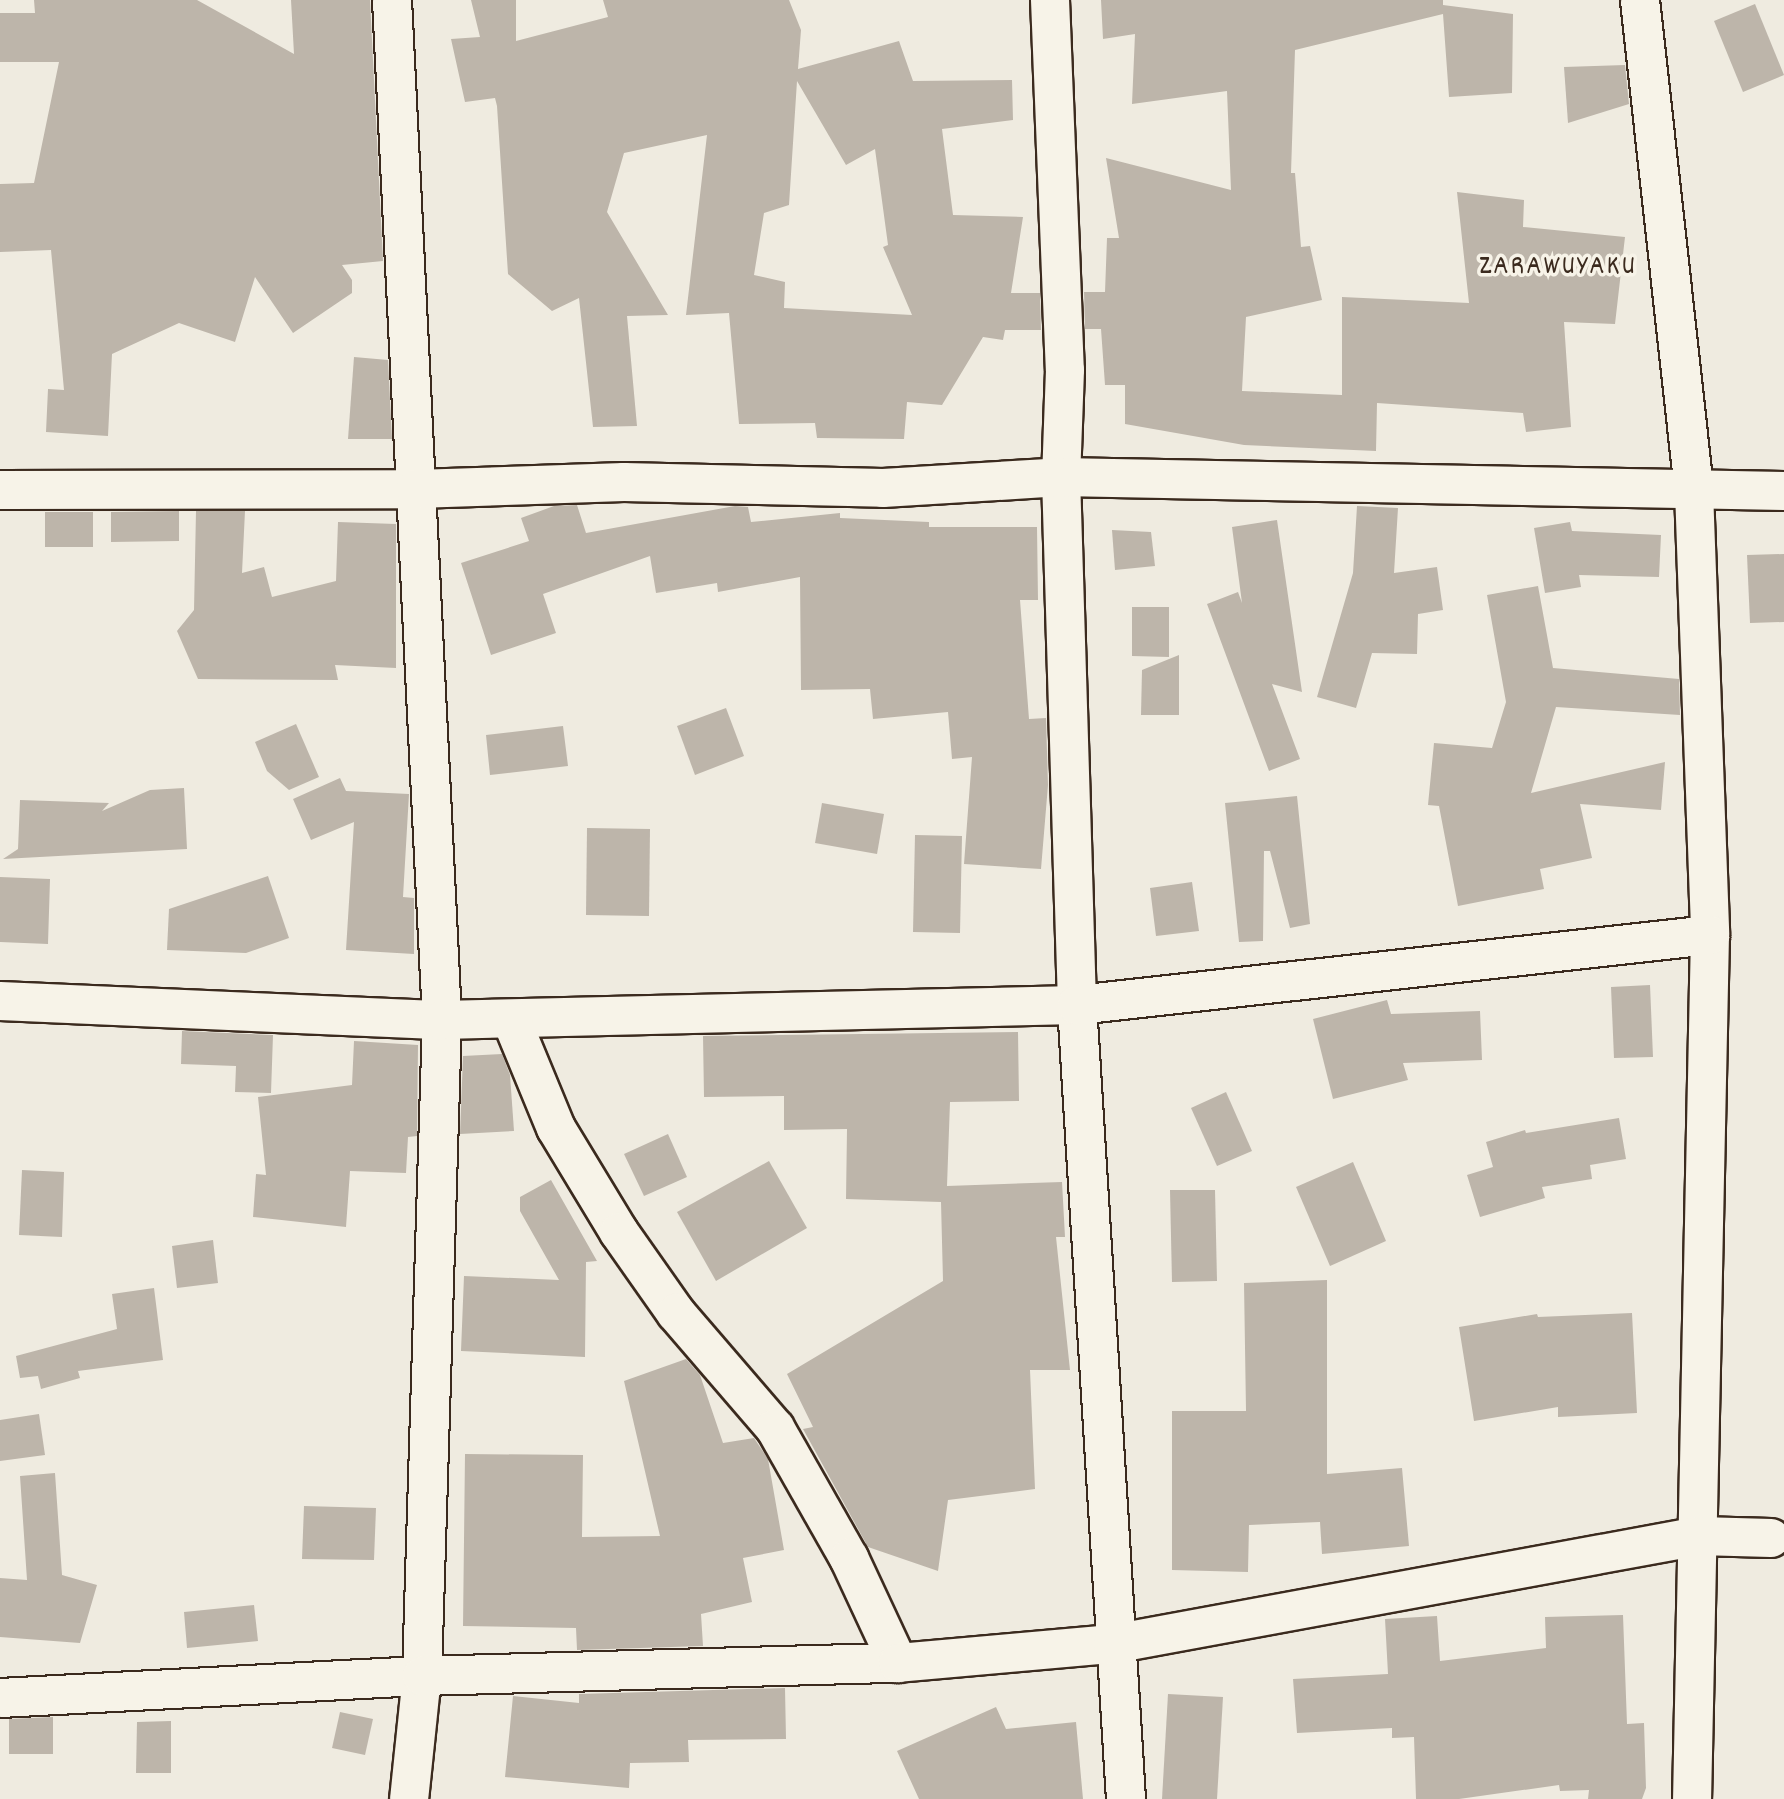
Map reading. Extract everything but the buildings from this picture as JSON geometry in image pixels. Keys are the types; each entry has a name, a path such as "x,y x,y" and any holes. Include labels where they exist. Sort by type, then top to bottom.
{"street":[{"path":"392,0 442,1020 422,1676 409,1799"},
{"path":"1050,0 1065,370 1061,477 1077,1005 1114,1644 1126,1799"},
{"path":"1640,0 1694,491 1710,935 1692,1799"},
{"path":"0,490 416,489 624,482 883,488 1061,477 1784,491"},
{"path":"0,1001 442,1020 1077,1005 1710,935"},
{"path":"511,1019 556,1128 619,1232 676,1313 775,1428 849,1558 898,1664"},
{"path":"0,1698 422,1676 898,1664 1114,1644 1699,1536 1770,1538"}],"district":[{"name":"ZARAWUYAKU","path":"1558,268"}]}
